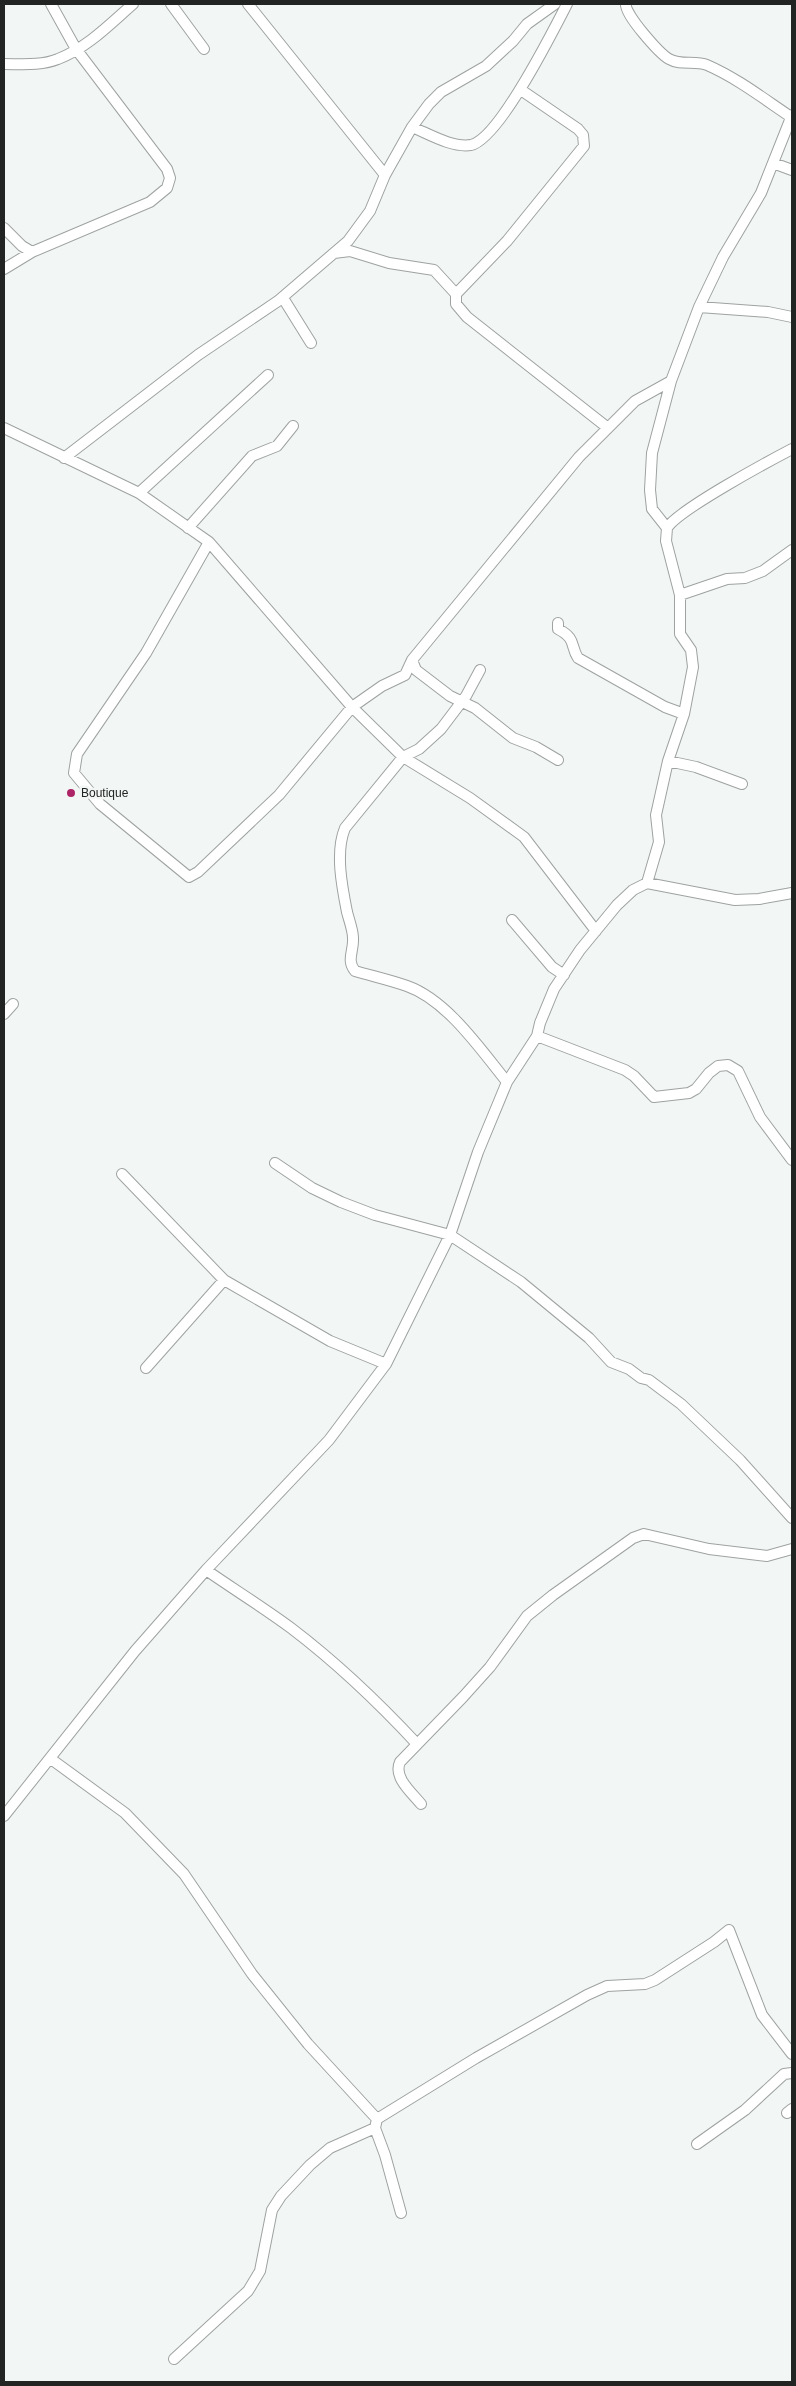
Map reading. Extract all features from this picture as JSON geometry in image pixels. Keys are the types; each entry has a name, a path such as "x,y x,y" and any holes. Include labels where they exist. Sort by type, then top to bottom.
{"street":[{"path":"4,269 32,252 150,202 167,188 170,178 167,169 76,49 51,4"},
{"path":"4,64 37,64 50,61 76,49 94,37 133,4"},
{"path":"171,4 204,49"},
{"path":"248,4 385,175"},
{"path":"64,458 198,356 283,298 348,241 365,219 385,175 412,127 441,92 486,66 514,41 527,24 555,4"},
{"path":"412,127 452,143 468,146 474,144 495,123 521,90 568,4"},
{"path":"626,4 628,14 663,55 672,61 705,64 792,116 761,193 723,257 699,307 671,381 652,453 650,490 652,509 667,528"},
{"path":"456,294 507,241 584,146 583,135 578,129 521,90"},
{"path":"773,163 792,170"},
{"path":"4,228 22,246 32,252"},
{"path":"334,253 350,251 389,263 434,270 456,294 456,304 467,317 608,428"},
{"path":"283,298 311,343"},
{"path":"699,307 768,312 792,318"},
{"path":"139,493 268,375"},
{"path":"209,542 146,653 77,754 74,773 100,804 190,877 198,872 279,795 352,707 382,686 406,675 412,660 579,458 635,401 671,381"},
{"path":"188,528 252,456 277,446 293,426"},
{"path":"4,428 139,493 209,542 352,707 403,758 470,798 524,837 596,931"},
{"path":"647,883 659,842 656,815 668,761 684,714 693,667 690,650 680,634 680,595 666,541 667,528 670,523 724,488 792,449"},
{"path":"680,595 727,579 745,578 763,570 792,550"},
{"path":"558,623 558,629 566,633 573,641 578,658 665,707 684,714"},
{"path":"412,660 416,670 450,696 476,708 513,738 536,747 558,760"},
{"path":"480,670 463,701 441,729 419,749 403,758 345,828 340,840 342,874 353,938 351,966 355,971 409,986 434,1002 461,1027 507,1082"},
{"path":"668,761 696,767 712,774 736,780 742,784"},
{"path":"4,1816 135,1651 206,1570 329,1440 386,1364 450,1235 478,1152 507,1082 537,1036 540,1023 554,989 596,931 633,890 647,883 735,900 759,899 792,893"},
{"path":"512,920 552,967 564,975"},
{"path":"4,1014 13,1004"},
{"path":"537,1036 625,1070 634,1076 654,1097 689,1093 696,1089 709,1073 718,1066 728,1065 738,1071 760,1117 792,1160"},
{"path":"275,1163 312,1188 341,1202 375,1215 450,1235 521,1282 589,1338 611,1362 616,1362 640,1378 649,1380 672,1396 740,1460 792,1518"},
{"path":"122,1174 224,1280 330,1341 386,1364"},
{"path":"146,1368 224,1280"},
{"path":"421,1804 398,1775 397,1768 400,1762 469,1691 527,1616 553,1595 633,1538 644,1534 717,1551 767,1556 792,1549"},
{"path":"206,1570 291,1628 339,1667 378,1702 417,1744"},
{"path":"51,1758 125,1812 184,1874 259,1982 308,2044 376,2124 401,2212"},
{"path":"174,2359 248,2291 256,2280 260,2271 272,2210 281,2196 310,2165 330,2148 376,2124 476,2058 587,1995 607,1986 645,1984 655,1980 714,1942 728,1930 762,2015 792,2054"},
{"path":"697,2144 745,2110 784,2074 792,2073"}],"place":[{"name":"Boutique","path":"71,793"}]}
